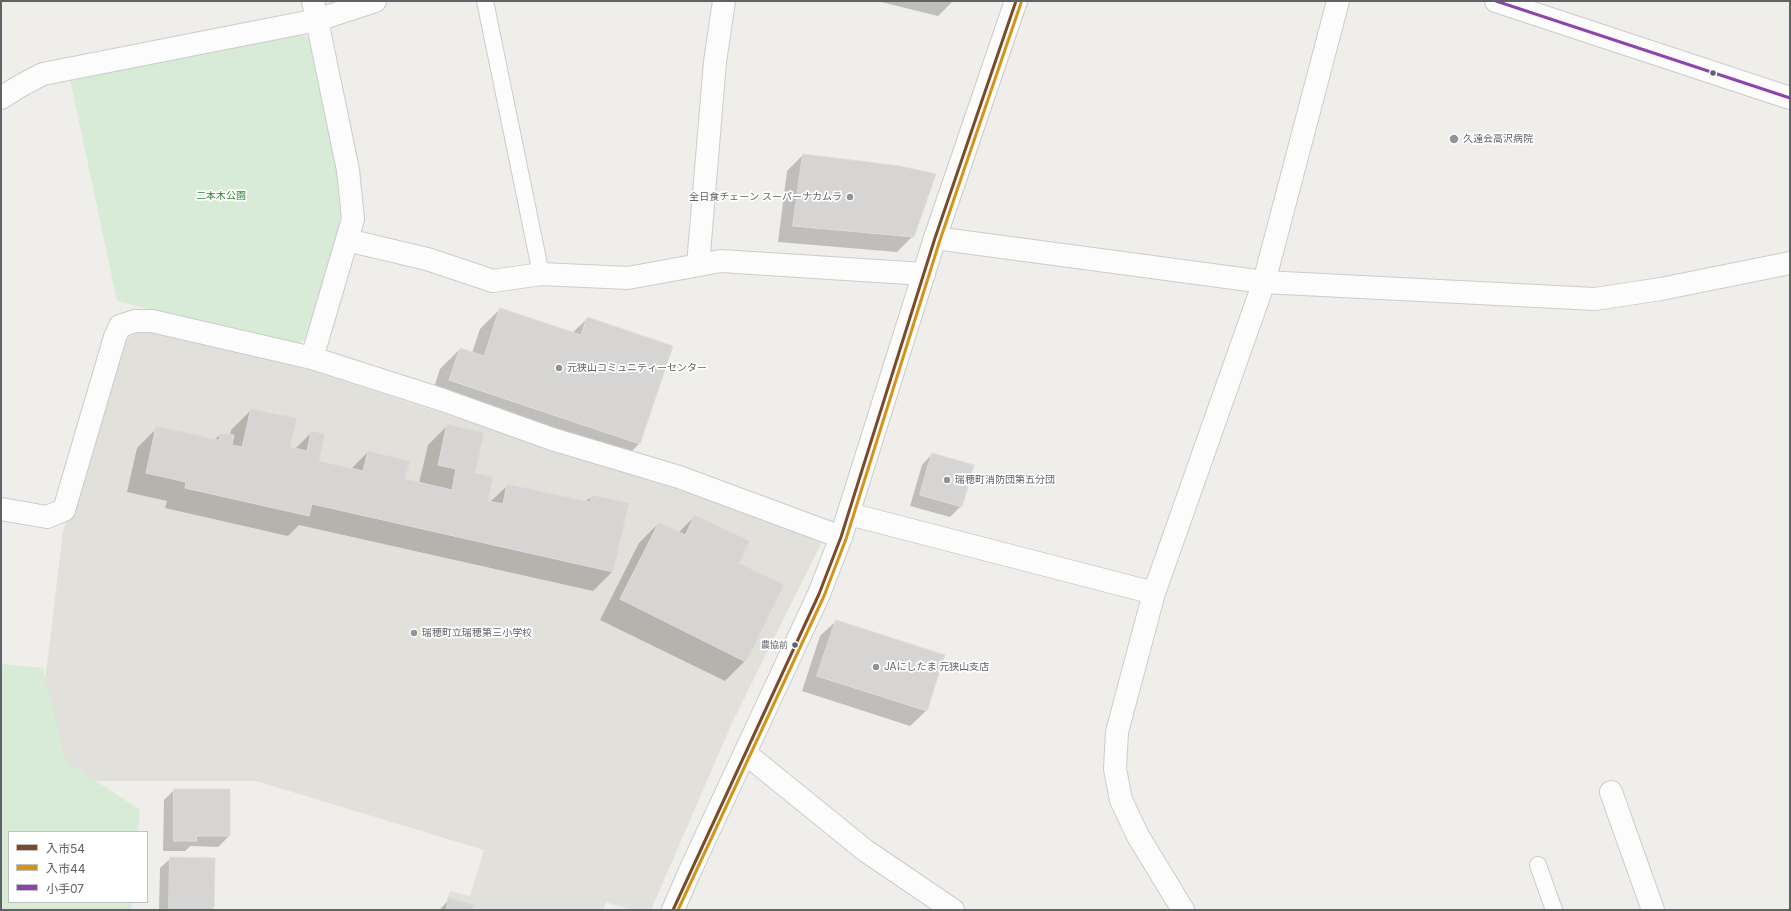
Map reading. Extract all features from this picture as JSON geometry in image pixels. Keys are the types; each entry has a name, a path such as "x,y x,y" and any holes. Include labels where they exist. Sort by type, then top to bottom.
{"street":[{"path":"1,98 43,74 315,11 375,1"},
{"path":"698,265 715,62 724,1"},
{"path":"673,910 819,594 841,537 935,238 1016,1"},
{"path":"1183,910 1138,836 1121,800 1115,769 1116,732 1154,593 1264,282 1338,1"},
{"path":"1496,1 1790,98"},
{"path":"312,358 353,219 348,170 315,11"},
{"path":"935,238 1264,282 1595,298 1661,289 1790,263"},
{"path":"347,240 427,259 493,281 541,274 628,278 722,261 924,274"},
{"path":"1,509 47,517 64,510 115,337 120,326 135,321 152,321 312,358 443,400 552,439 679,477 841,537"},
{"path":"849,514 1154,593"},
{"path":"745,753 866,851 953,910"},
{"path":"1611,792 1653,910"}],"lane":[{"path":"486,1 541,274"},
{"path":"1538,865 1554,910"}],"shaded area":[{"name":"瑞穂町立瑞穂第三小学校","path":"140,330 300,367 668,486 816,537 821,544 732,723 651,910 631,910 606,902 603,910 443,910 450,891 470,896 484,850 256,781 33,781 63,532 125,340"}],"green space":[{"name":"二本木公園","path":"299,34 310,39 344,185 343,220 306,339 294,345 117,301 70,79"},
{"path":"1,664 43,668 66,761 140,810 138,831 8,831 8,903 132,903 131,910 1,910"}],"building":[{"path":"803,154 900,166 936,174 914,237 793,226"},
{"name":"元狭山コミュニティーセンター","path":"500,308 581,335 587,317 673,346 640,444 449,380 460,348 484,356"},
{"path":"251,409 297,418 290,447 307,451 311,431 325,434 319,461 363,471 368,451 410,461 405,479 452,490 456,469 438,465 447,424 484,433 475,473 493,477 488,501 503,504 507,484 590,502 591,495 629,503 613,572 312,504 309,516 185,488 186,482 146,473 156,426 219,440 220,433 234,435 232,445 242,447"},
{"name":"瑞穂町消防団第五分団","path":"932,453 974,465 962,507 920,495"},
{"path":"695,515 750,541 739,563 784,585 746,662 620,599 659,522 685,535"},
{"path":"836,620 945,655 927,711 817,676"},
{"path":"174,789 230,789 230,836 196,836 197,841 174,841"},
{"path":"170,857 215,858 214,908 169,908"},
{"path":"449,898 474,905 472,910 446,910"}],"transit line":[{"name":"入市54","path":"673,910 819,594 841,537 935,238 1016,1"},
{"name":"小手07","path":"1496,1 1790,98"},
{"name":"入市44","path":"678,910 824,596 846,539 940,240 1021,3"}],"place":[{"name":"久遠会高沢病院","path":"1454,139"},
{"name":"全日食チェーン スーパーナカムラ","path":"850,197"},
{"name":"元狭山コミュニティーセンター","path":"559,368"},
{"name":"瑞穂町消防団第五分団","path":"947,480"},
{"name":"瑞穂町立瑞穂第三小学校","path":"414,633"},
{"name":"農協前","path":"795,645"},
{"name":"JAにしたま 元狭山支店","path":"876,667"}]}
